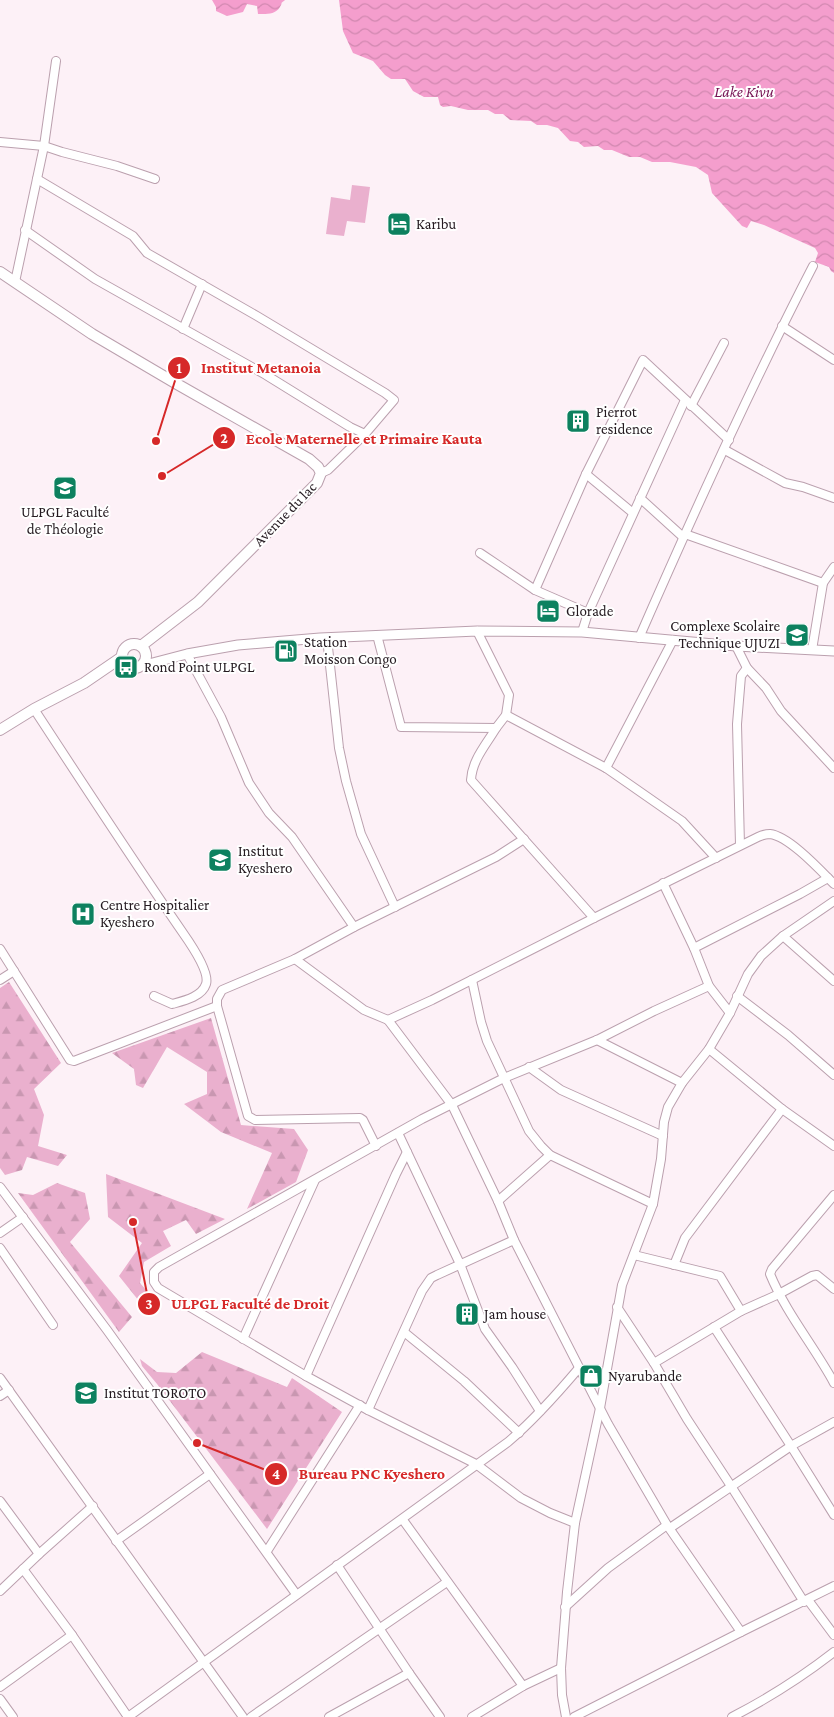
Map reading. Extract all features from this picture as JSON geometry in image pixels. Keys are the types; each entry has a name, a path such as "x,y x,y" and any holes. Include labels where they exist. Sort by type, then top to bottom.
{"main road":[{"name":"Avenue du lac","path":"0,272 92,334 309,459 322,472 317,483 198,602 141,646"},
{"path":"135,644 141,646 146,654 145,661 140,666 134,668 127,666 122,657 123,650 128,645 135,644"},
{"path":"0,730 34,708 84,683 122,657"}],"street":[{"path":"15,282 44,146 56,61"},
{"path":"0,142 44,146 117,166 155,179"},
{"path":"37,179 133,236 146,253 202,284 394,400 365,434 328,470 322,472"},
{"path":"25,230 95,279 266,375 350,427 365,434"},
{"path":"639,638 684,535 782,326 813,266"},
{"path":"183,329 202,284"},
{"path":"782,326 834,360"},
{"path":"691,406 724,343"},
{"path":"535,590 586,474 643,360 729,440"},
{"path":"582,632 588,613 685,400"},
{"path":"724,450 785,483 834,498"},
{"path":"586,474 633,513"},
{"path":"640,498 684,535 823,582"},
{"path":"480,553 535,590 588,613"},
{"path":"812,650 823,582 834,567"},
{"path":"140,666 187,654 238,645 377,635 477,631 582,632 736,646 834,651"},
{"path":"477,631 509,695 506,715 476,761 472,769 472,780 594,918"},
{"path":"377,635 401,727 496,728"},
{"path":"326,638 338,748 346,781 361,834 395,907"},
{"path":"606,768 673,640"},
{"path":"736,646 747,668 766,688 781,710 834,768"},
{"path":"187,654 221,717 249,783 269,813 292,837 354,927"},
{"path":"740,845 737,724 741,676 747,668"},
{"path":"34,708 166,910 194,949 206,974 207,983 191,999 172,1004 154,996"},
{"path":"506,715 606,768 682,821 716,858"},
{"path":"388,1020 432,1000 758,837 768,834 773,835 805,856 834,884"},
{"path":"376,1146 363,1120 360,1118 255,1120 248,1116 217,1006 217,999 222,990 296,959 354,927 496,857 524,839"},
{"path":"694,948 828,878"},
{"path":"663,883 694,948 709,986 730,1013"},
{"path":"566,1717 562,1695 561,1668 575,1523 600,1408 622,1286 653,1204 668,1107 682,1083 709,1049 730,1013 748,974 761,956 783,936 834,901"},
{"path":"783,936 834,981"},
{"path":"0,949 72,1061 217,1006"},
{"path":"296,959 364,1010 388,1020 452,1104 498,1201 514,1240 600,1408 668,1526 741,1632"},
{"path":"0,980 14,971"},
{"path":"472,980 484,1032 529,1131 541,1146 550,1155 653,1204"},
{"path":"575,1523 521,1498 476,1464 368,1410 243,1339 158,1288 154,1282 154,1272 165,1263 452,1104 528,1067 597,1040 709,986"},
{"path":"737,996 788,1035 834,1074"},
{"path":"597,1040 682,1083"},
{"path":"709,1049 782,1109 834,1146"},
{"path":"528,1067 561,1090 663,1136"},
{"path":"674,1265 685,1238 782,1109"},
{"path":"398,1133 460,1264 485,1329 540,1411"},
{"path":"306,1376 407,1152"},
{"path":"498,1201 550,1155"},
{"path":"243,1339 315,1180"},
{"path":"0,1186 107,1330 296,1594"},
{"path":"834,1195 771,1271 779,1294 834,1383"},
{"path":"0,1233 23,1216"},
{"path":"368,1410 422,1291 431,1278 514,1240"},
{"path":"0,1248 53,1325"},
{"path":"634,1255 720,1276 741,1310"},
{"path":"654,1363 741,1310 779,1294 815,1275 834,1289"},
{"path":"618,1307 687,1419 806,1601 834,1635"},
{"path":"714,1327 834,1516"},
{"path":"404,1332 464,1381 519,1433"},
{"path":"23,1569 72,1635 128,1717 337,1564 403,1520 519,1433 579,1368"},
{"path":"0,1378 243,1717"},
{"path":"0,1396 9,1390"},
{"path":"267,1551 360,1405"},
{"path":"566,1607 608,1568 668,1526 791,1446 834,1422"},
{"path":"116,1541 210,1474"},
{"path":"0,1501 39,1554"},
{"path":"0,1591 93,1506"},
{"path":"403,1520 523,1686"},
{"path":"337,1564 440,1717"},
{"path":"251,1717 447,1582"},
{"path":"574,1717 834,1586"},
{"path":"0,1687 72,1635"},
{"path":"732,1717 750,1708 834,1652"},
{"path":"472,1717 523,1686 561,1668"},
{"path":"329,1717 339,1715 409,1673"},
{"path":"0,1699 13,1717"}],"green space":[{"path":"352,185 370,187 365,223 347,221 344,236 326,234 331,197 350,200"},
{"path":"9,982 61,1063 34,1089 44,1115 38,1146 67,1155 58,1166 27,1157 22,1170 5,1175 0,1168 0,988"},
{"path":"211,1018 241,1125 294,1129 308,1150 296,1182 247,1209 272,1153 221,1132 184,1104 207,1094 207,1072 167,1047 143,1088 136,1085 134,1069 112,1053"},
{"path":"106,1174 225,1219 196,1234 186,1220 163,1231 171,1246 144,1262 140,1283 153,1298 143,1306 119,1276 142,1243 108,1217"},
{"path":"57,1183 85,1193 90,1219 70,1242 132,1317 119,1332 18,1193 33,1195"},
{"path":"202,1352 287,1387 292,1378 342,1412 267,1529 142,1366 140,1359 157,1372 176,1373"}],"water":[{"path":"212,0 285,0 281,3 278,10 273,13 258,14 257,6 247,4 243,12 227,16 216,11"},
{"name":"Lake Kivu","path":"339,0 834,0 834,273 829,267 815,262 818,253 815,248 751,221 747,228 742,226 712,193 708,175 696,167 670,162 652,162 640,157 629,157 612,150 604,150 598,146 584,147 578,142 570,141 558,128 537,125 531,121 510,120 503,114 495,114 488,110 468,110 451,106 443,107 440,105 438,97 424,97 413,91 405,79 391,79 373,61 353,53 343,31"}],"place":[{"name":"Karibu","path":"399,224"},
{"name":"Pierrot residence","path":"578,421"},
{"name":"Institut Metanoia","path":"156,441"},
{"name":"Ecole Maternelle et Primaire Kauta","path":"162,476"},
{"name":"ULPGL Faculté de Théologie","path":"65,488"},
{"name":"Glorade","path":"548,611"},
{"name":"Complexe Scolaire Technique UJUZI","path":"797,635"},
{"name":"Station Moisson Congo","path":"286,651"},
{"name":"Rond Point ULPGL","path":"126,667"},
{"name":"Institut Kyeshero","path":"220,860"},
{"name":"Centre Hospitalier Kyeshero","path":"83,914"},
{"name":"ULPGL Faculté de Droit","path":"133,1222"},
{"name":"Jam house","path":"467,1314"},
{"name":"Nyarubande","path":"591,1376"},
{"name":"Institut TOROTO","path":"86,1393"},
{"name":"Bureau PNC Kyeshero","path":"197,1443"}]}
